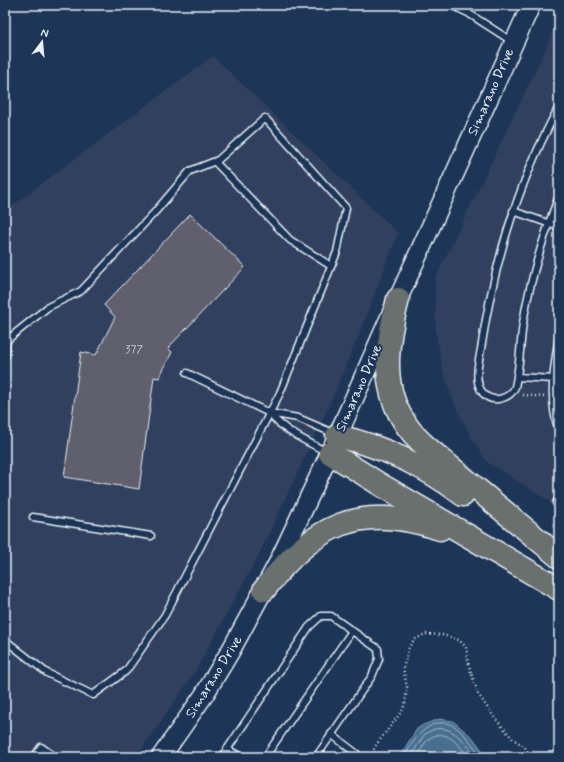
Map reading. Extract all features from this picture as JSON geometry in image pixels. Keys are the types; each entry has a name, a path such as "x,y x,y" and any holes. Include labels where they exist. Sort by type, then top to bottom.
{"highway":[{"path":"398,299 390,337 388,369 392,394 401,417 416,437 435,455 559,557"},
{"path":"334,444 358,441 383,450 436,476 518,536 559,562"},
{"path":"334,444 381,485 559,589"},
{"path":"264,590 286,563 309,542 332,527 358,519 380,517 410,520 440,529 490,549"}],"street":[{"name":"Simarano Drive","path":"161,757 225,661 264,590 300,519 530,5"}],"lane":[{"path":"452,5 468,13 514,42"},
{"path":"468,5 468,13"},
{"path":"559,107 536,154 513,211 495,273 477,380 481,390 485,395 491,398 505,398 515,387 527,306 534,274 549,223 559,196"},
{"path":"5,358 7,340 48,307 81,291 155,212 190,171 218,160 265,118 346,208 337,252 280,393 165,615 126,670 93,695 47,673 5,640"},
{"path":"215,162 290,240 331,266"},
{"path":"513,211 559,227"},
{"path":"559,336 553,398 553,410 559,431"},
{"path":"187,374 269,413 298,418 334,444"},
{"path":"517,377 554,379"},
{"path":"269,413 276,421 290,432 334,444"},
{"path":"33,517 151,536"},
{"path":"222,757 309,627 320,616 331,616 378,649 380,659 372,676 316,757"},
{"path":"265,757 352,631"},
{"path":"331,734 356,754 356,757"},
{"path":"34,757 41,747 55,757"},
{"path":"227,749 241,757"}],"path":[{"path":"523,396 553,398"},
{"path":"375,757 373,751 376,745 405,704 407,687 403,668 409,647 414,640 425,634 443,635 459,640 466,647 469,666 478,694 494,717 513,739 524,746 528,752 528,757"}],"shaded area":[{"path":"559,16 559,507 487,462 471,437 455,405 443,371 436,334 435,279 541,59"},
{"path":"213,56 398,233 366,317 329,406 259,554 196,670 136,757 5,757 5,211"}],"water":[{"path":"440,719 453,721 473,738 487,757 399,757 417,729 423,725"}],"building":[{"path":"190,214 245,267 168,348 172,352 159,378 154,377 139,489 64,477 81,352 96,355 115,317 104,305"}]}
